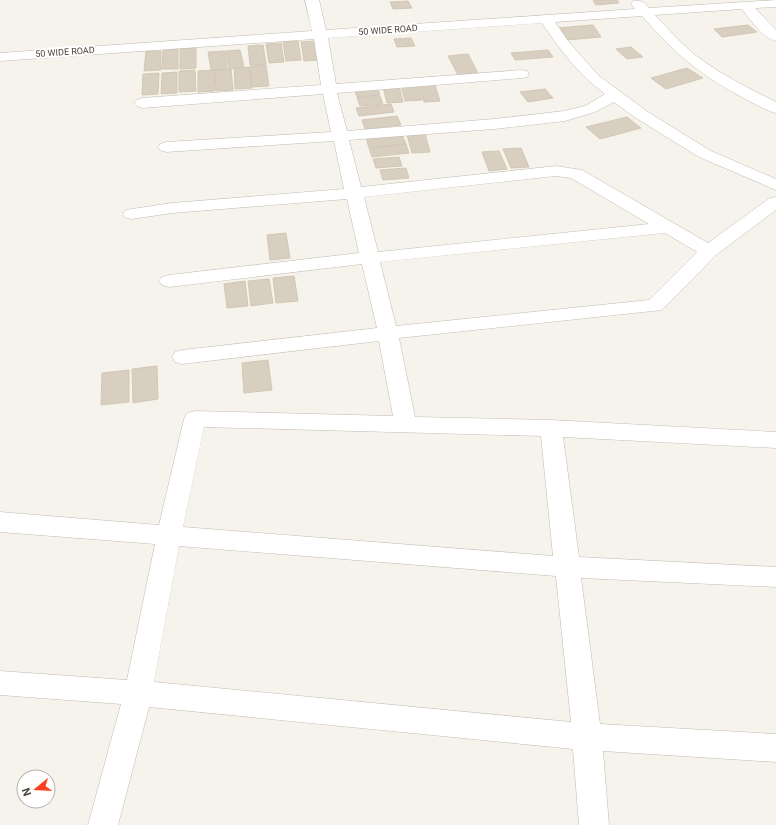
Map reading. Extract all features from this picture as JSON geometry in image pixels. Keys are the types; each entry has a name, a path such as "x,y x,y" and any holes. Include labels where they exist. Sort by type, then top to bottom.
{"street":[{"path":"312,0 320,35 329,89 388,333 406,425"},
{"path":"634,0 660,30 689,57 730,84 776,108"},
{"name":"50 WIDE ROAD","path":"0,57 776,3"},
{"path":"745,5 763,26 776,37"},
{"path":"546,19 563,44 594,79 642,115 705,154 776,185"},
{"path":"142,103 522,74"},
{"path":"166,147 340,136 494,124 565,116 590,108 615,95"},
{"path":"132,214 172,208 354,193 556,171 576,174 709,251"},
{"path":"182,357 388,333 655,306 709,251 776,202"},
{"path":"169,281 369,258 669,227"},
{"path":"103,825 138,693 169,535 195,419 551,428 776,440"},
{"path":"551,428 587,737 594,825"},
{"path":"0,522 567,567 776,577"},
{"path":"0,683 138,693 587,737 776,748"}],"building":[{"path":"593,0 617,0 619,3 596,5"},
{"path":"408,1 412,8 393,9 390,2"},
{"path":"593,25 601,37 566,40 557,28"},
{"path":"748,25 757,32 722,37 714,29"},
{"path":"411,38 415,46 397,47 394,39"},
{"path":"298,41 301,60 286,61 283,42"},
{"path":"315,41 320,60 304,61 301,42"},
{"path":"281,43 284,62 269,63 266,44"},
{"path":"263,45 266,64 250,65 248,46"},
{"path":"631,47 643,57 627,59 616,49"},
{"path":"196,48 196,68 180,69 180,49"},
{"path":"178,49 178,69 162,69 163,50"},
{"path":"240,50 244,67 229,69 225,51"},
{"path":"548,50 553,57 515,60 511,53"},
{"path":"146,51 161,51 161,70 144,71"},
{"path":"224,51 227,69 211,70 208,52"},
{"path":"468,54 478,73 458,75 448,56"},
{"path":"266,65 269,86 252,87 250,66"},
{"path":"249,67 252,88 235,89 234,69"},
{"path":"687,68 703,78 666,89 651,78"},
{"path":"231,69 233,90 216,91 215,70"},
{"path":"195,70 196,91 179,92 179,71"},
{"path":"214,70 215,91 198,92 198,71"},
{"path":"177,72 177,93 161,94 162,73"},
{"path":"159,73 158,94 142,95 143,74"},
{"path":"417,84 422,100 405,101 401,85"},
{"path":"435,85 440,101 424,102 419,86"},
{"path":"399,86 403,102 387,103 383,87"},
{"path":"377,87 380,95 357,97 354,89"},
{"path":"545,89 553,98 528,102 520,92"},
{"path":"380,96 383,104 360,106 357,98"},
{"path":"391,104 394,112 359,116 356,108"},
{"path":"397,116 401,125 365,129 362,120"},
{"path":"627,117 641,128 600,139 586,127"},
{"path":"425,134 430,152 412,153 407,135"},
{"path":"402,135 406,144 369,148 366,138"},
{"path":"406,144 409,153 372,157 369,148"},
{"path":"521,148 529,167 511,168 503,149"},
{"path":"499,151 507,169 489,171 482,152"},
{"path":"399,157 402,166 376,168 373,159"},
{"path":"406,168 409,178 383,180 380,170"},
{"path":"286,233 290,258 270,260 267,235"},
{"path":"294,276 298,301 276,303 273,278"},
{"path":"269,279 273,303 251,306 248,281"},
{"path":"245,281 248,306 227,308 224,284"},
{"path":"268,360 272,390 244,393 242,363"},
{"path":"157,366 158,399 133,403 132,369"},
{"path":"129,370 129,402 101,405 102,373"}]}
